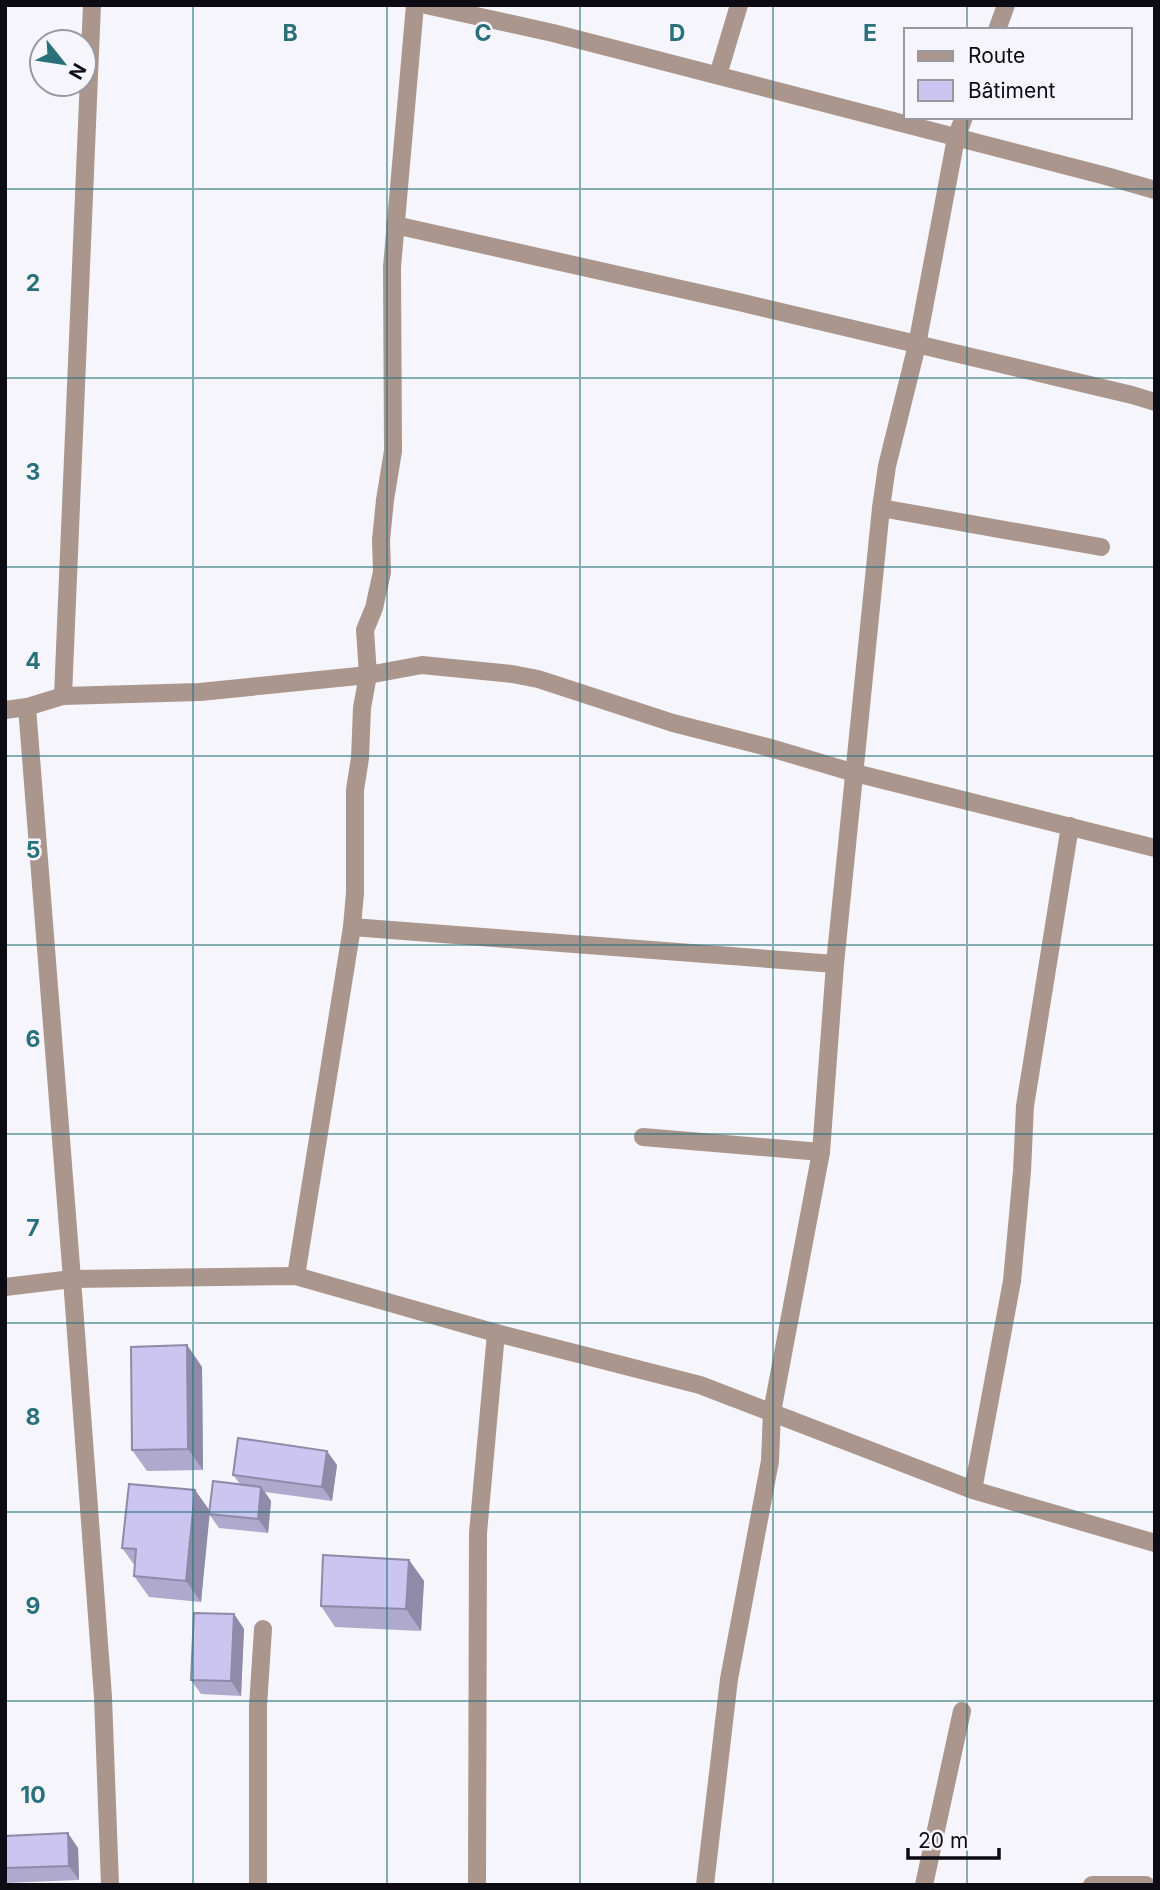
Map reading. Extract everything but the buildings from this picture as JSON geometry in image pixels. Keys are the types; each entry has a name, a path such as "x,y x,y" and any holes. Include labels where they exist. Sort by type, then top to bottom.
{"street":[{"path":"63,696 92,5"},
{"path":"296,1276 352,927 355,893 355,790 360,758 362,708 368,675 365,631 374,608 382,572 381,540 393,451 392,267 415,5"},
{"path":"426,5 554,33 1155,190"},
{"path":"718,75 739,5"},
{"path":"998,28 1006,5"},
{"path":"705,1885 729,1679 770,1461 772,1412 821,1152 835,964 887,466 917,345 956,138 963,119"},
{"path":"396,225 739,302 1155,402"},
{"path":"881,508 1101,547"},
{"path":"5,710 27,707 63,696 201,692 368,675 422,666 512,674 538,679 673,723 855,773 1155,848"},
{"path":"27,707 103,1697 110,1885"},
{"path":"973,1490 1012,1281 1025,1106 1070,826"},
{"path":"352,927 835,964"},
{"path":"643,1137 821,1152"},
{"path":"5,1287 72,1279 296,1276 496,1333 700,1385 973,1490 1155,1543"},
{"path":"477,1885 478,1533 496,1333"},
{"path":"258,1885 258,1706 263,1629"},
{"path":"924,1885 962,1711"},
{"path":"1092,1885 1146,1885"}]}
